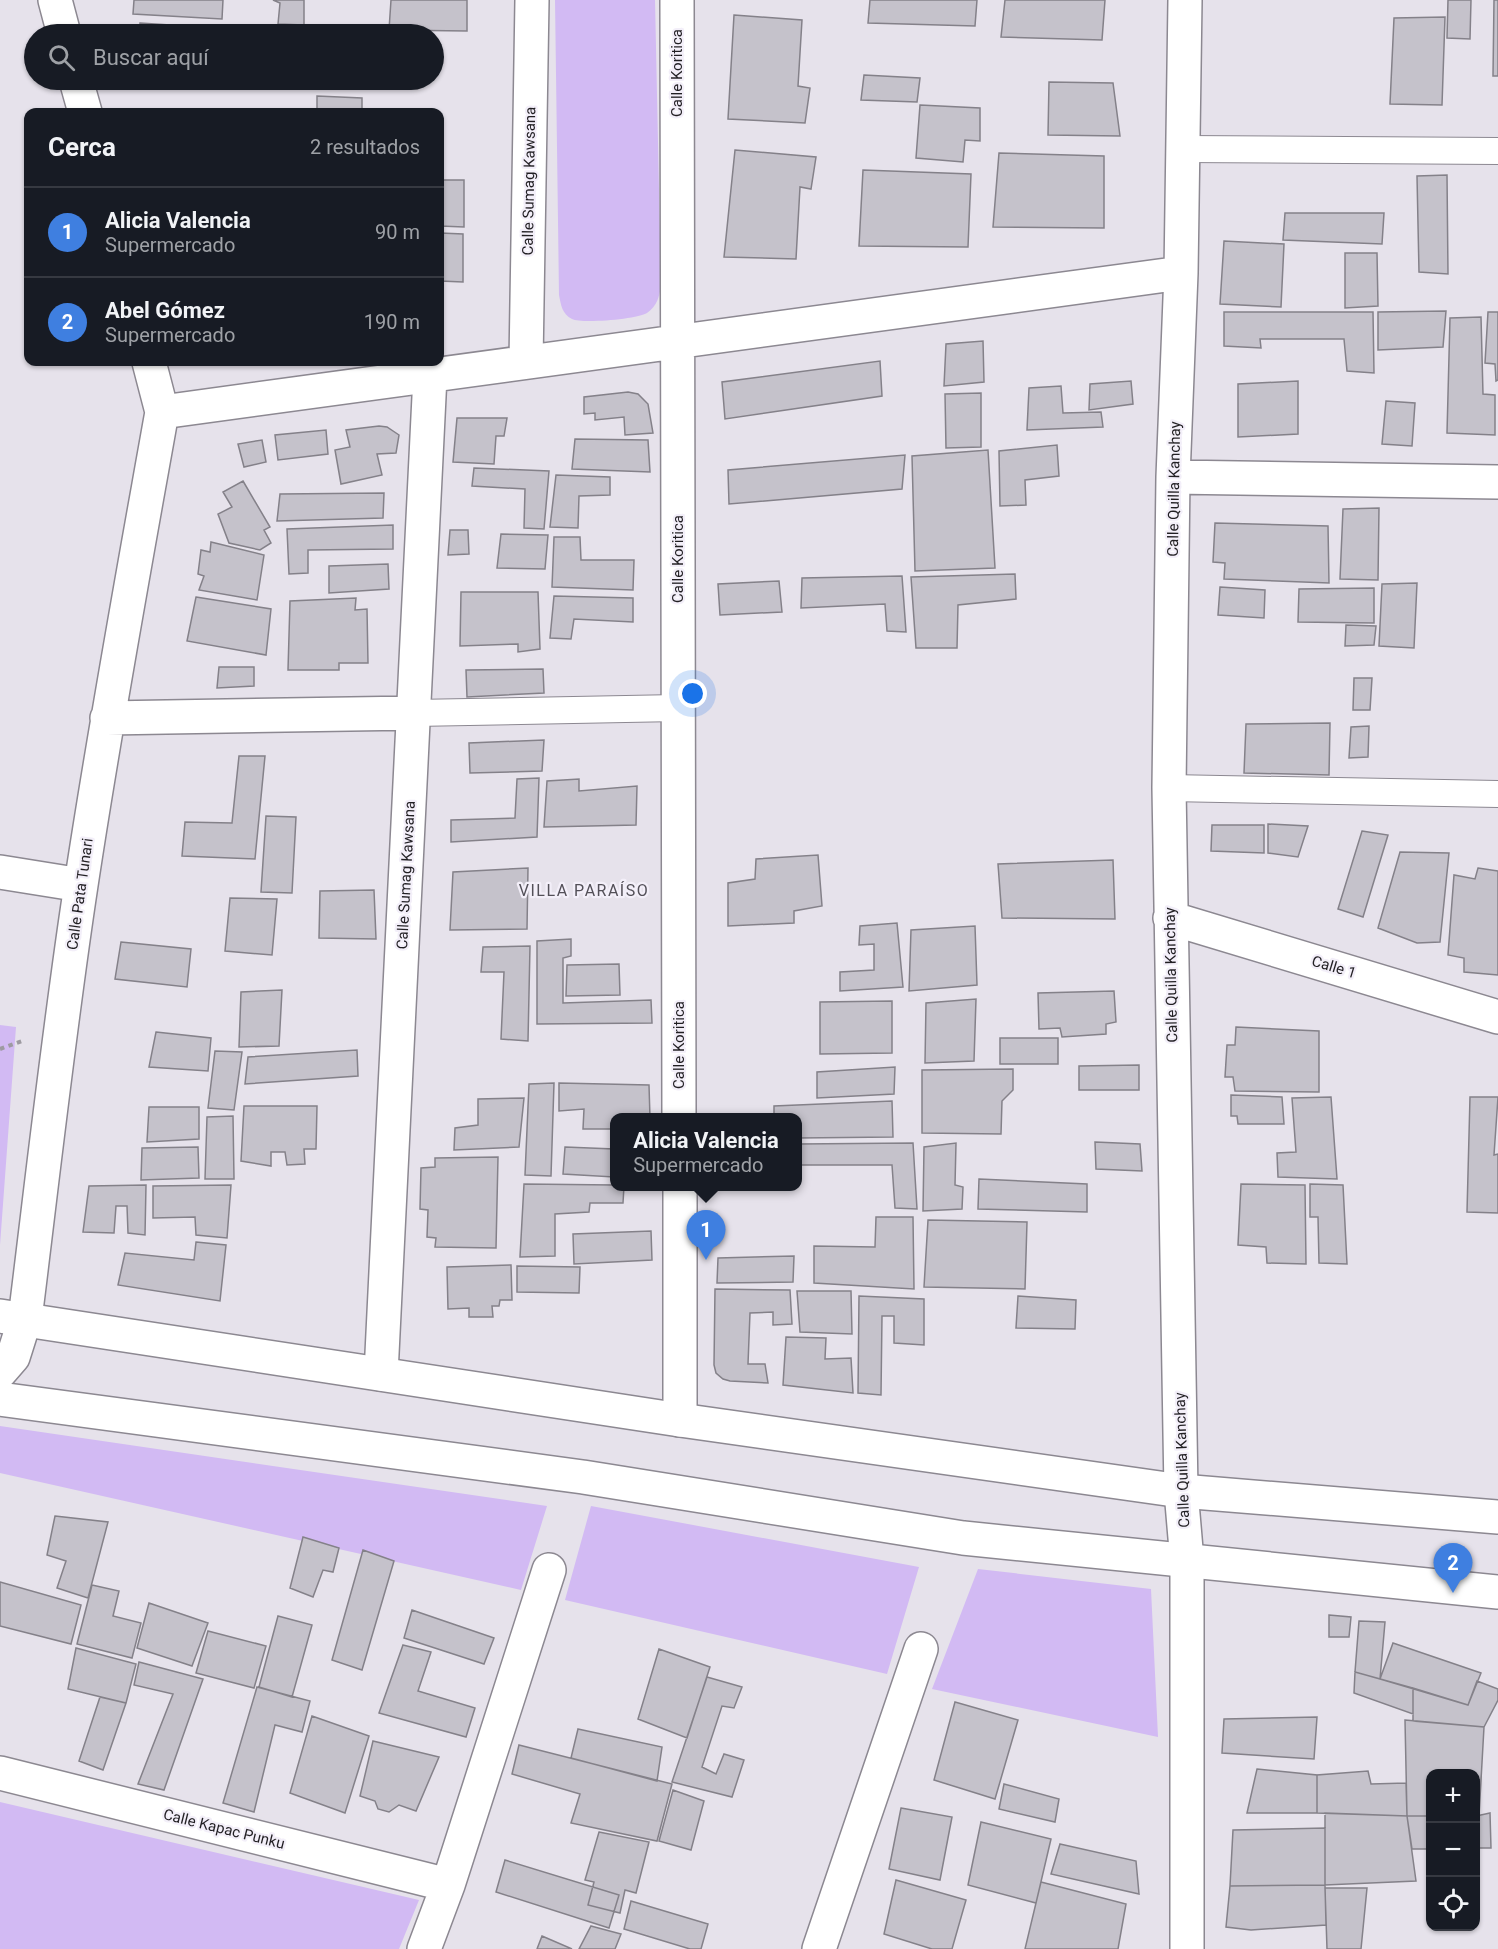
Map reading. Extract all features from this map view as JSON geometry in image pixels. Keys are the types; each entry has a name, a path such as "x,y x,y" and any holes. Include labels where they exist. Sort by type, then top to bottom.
{"street":[{"path":"56,0 62,24"},
{"name":"Calle Sumag Kawsana","path":"526,362 532,0"},
{"name":"Calle Koritica","path":"677,0 679,1113"},
{"name":"Calle Quilla Kanchay","path":"1185,0 1181,273 1173,477 1169,788 1182,1491 1187,1561 1187,1949"},
{"path":"79,90 84,108"},
{"path":"150,366 162,412 1181,273"},
{"name":"Calle Sumag Kawsana","path":"381,1374 430,376"},
{"name":"Calle Pata Tunari","path":"0,1372 13,1357 13,1318 62,1017 107,718 162,412"},
{"path":"1173,477 1498,482"},
{"path":"107,718 414,713"},
{"path":"0,872 81,885"},
{"name":"Calle 1","path":"1170,918 1498,1017"},
{"path":"680,1191 680,1420"},
{"path":"13,1318 680,1420 1182,1491 1498,1517"},
{"path":"0,1400 583,1477 963,1538 1498,1592"},
{"path":"424,1949 549,1570"},
{"path":"819,1949 921,1649"},
{"name":"Calle Kapac Punku","path":"0,1773 447,1885"}],"lane":[{"path":"1183,149 1498,152"},
{"path":"414,713 678,708"},
{"path":"1169,788 1498,794"}],"shaded area":[{"path":"555,0 655,0 661,284 656,304 642,315 610,320 578,320 569,317 561,306"},
{"path":"0,1025 16,1027 0,1245"},
{"path":"0,1426 547,1506 521,1590 0,1473"},
{"path":"591,1506 919,1567 887,1674 565,1600"},
{"path":"978,1569 1151,1589 1158,1737 932,1689"},
{"path":"0,1802 419,1900 399,1949 0,1949"}],"building":[{"path":"134,0 223,0 222,19 133,14"},
{"path":"273,0 304,0 304,24 278,24 280,3"},
{"path":"391,0 467,0 467,31 444,31 444,24 389,24"},
{"path":"870,0 977,0 975,26 868,23"},
{"path":"1005,0 1105,0 1102,40 1001,37"},
{"path":"1448,0 1471,0 1470,39 1447,38"},
{"path":"1494,0 1498,0 1498,76 1493,76"},
{"path":"734,15 802,20 798,86 810,88 805,123 728,119"},
{"path":"1445,17 1442,105 1390,104 1394,18"},
{"path":"864,75 920,78 917,102 861,100"},
{"path":"1049,82 1113,83 1120,136 1048,135"},
{"path":"317,96 362,98 362,108 317,108"},
{"path":"920,105 980,108 980,141 965,140 963,162 916,158"},
{"path":"735,150 816,157 811,189 800,187 796,259 724,257"},
{"path":"999,153 1104,156 1104,228 993,227"},
{"path":"863,170 971,174 968,247 859,246"},
{"path":"1447,175 1448,274 1419,272 1417,176"},
{"path":"444,180 464,180 464,227 444,226"},
{"path":"1285,213 1384,213 1382,244 1283,240"},
{"path":"444,233 463,234 463,282 444,281"},
{"path":"1224,241 1284,244 1281,307 1220,304"},
{"path":"1345,253 1377,253 1378,306 1345,308"},
{"path":"1446,311 1443,347 1378,350 1378,312"},
{"path":"1224,312 1373,312 1374,373 1347,371 1344,339 1260,339 1261,348 1224,346"},
{"path":"1488,312 1498,312 1498,380 1496,381 1495,364 1485,363"},
{"path":"1481,317 1483,394 1495,395 1495,435 1447,433 1450,318"},
{"path":"983,341 984,382 944,386 946,344"},
{"path":"880,361 882,396 725,419 722,382"},
{"path":"1131,381 1133,404 1089,410 1090,384"},
{"path":"1298,381 1298,434 1238,437 1238,384"},
{"path":"1061,386 1063,413 1101,412 1103,427 1027,430 1029,388"},
{"path":"628,392 638,394 648,404 653,433 625,435 624,417 595,420 595,413 584,414 584,397"},
{"path":"981,393 981,447 946,448 945,394"},
{"path":"1386,401 1415,403 1412,446 1382,444"},
{"path":"457,418 507,418 504,436 496,436 494,464 453,462"},
{"path":"387,427 399,435 396,453 377,454 382,475 341,484 335,450 350,447 346,430"},
{"path":"326,430 328,454 278,460 275,435"},
{"path":"575,439 648,440 650,472 572,469"},
{"path":"262,440 266,462 244,467 238,444"},
{"path":"1057,445 1059,476 1025,480 1026,505 1000,506 999,451"},
{"path":"988,450 995,568 915,571 912,456"},
{"path":"905,455 902,489 729,504 728,470"},
{"path":"474,468 549,471 544,529 524,528 525,489 472,486"},
{"path":"556,475 610,477 610,495 579,496 578,528 550,527"},
{"path":"243,481 270,527 264,530 271,543 260,550 229,543 218,514 232,507 223,492"},
{"path":"384,493 383,518 277,521 280,494"},
{"path":"1379,508 1378,580 1340,579 1343,509"},
{"path":"1215,523 1328,526 1329,583 1224,579 1225,563 1213,562"},
{"path":"393,525 393,549 308,550 308,573 289,574 287,529"},
{"path":"450,530 468,530 469,554 448,555"},
{"path":"501,534 548,535 545,569 497,568"},
{"path":"554,537 580,537 581,560 634,560 633,590 552,587"},
{"path":"211,542 264,555 257,600 199,590 204,576 198,574 201,550 210,552"},
{"path":"388,564 389,589 329,593 329,566"},
{"path":"1015,574 1016,599 958,605 957,648 916,648 911,577"},
{"path":"902,576 906,632 887,631 885,604 801,608 802,578"},
{"path":"779,581 782,612 720,615 718,584"},
{"path":"1417,583 1414,648 1379,646 1382,584"},
{"path":"1220,587 1265,590 1264,618 1218,615"},
{"path":"1374,588 1374,623 1298,622 1299,589"},
{"path":"461,592 538,592 540,649 518,652 518,644 460,646"},
{"path":"554,596 633,598 633,622 574,619 571,639 550,638"},
{"path":"196,597 271,609 266,655 187,641"},
{"path":"356,598 355,610 367,609 368,663 339,663 339,670 288,670 290,601"},
{"path":"1346,625 1376,626 1374,645 1345,646"},
{"path":"219,667 254,667 254,686 217,688"},
{"path":"543,669 544,693 467,697 466,670"},
{"path":"1354,678 1372,678 1370,710 1353,710"},
{"path":"1330,723 1329,775 1244,773 1246,724"},
{"path":"1369,726 1368,757 1349,758 1351,727"},
{"path":"544,740 542,771 470,773 469,743"},
{"path":"239,756 265,756 255,859 182,856 185,822 232,823"},
{"path":"539,778 537,837 451,842 451,820 515,818 517,779"},
{"path":"579,779 579,791 637,786 636,825 544,827 547,781"},
{"path":"266,816 296,817 292,893 261,892"},
{"path":"1268,824 1308,826 1298,857 1268,853"},
{"path":"1212,825 1264,825 1264,853 1211,851"},
{"path":"1362,831 1388,835 1363,917 1338,909"},
{"path":"1400,852 1449,853 1440,942 1417,943 1378,928"},
{"path":"818,855 822,906 794,911 794,923 728,926 728,883 755,879 756,859"},
{"path":"1113,860 1115,919 1002,918 998,864"},
{"path":"528,868 527,929 450,930 453,872"},
{"path":"1478,868 1498,871 1498,975 1464,972 1464,958 1448,955 1454,875 1475,879"},
{"path":"374,890 376,939 319,938 320,891"},
{"path":"230,898 277,899 272,955 225,951"},
{"path":"897,923 903,987 840,991 840,972 874,970 874,944 859,945 860,926"},
{"path":"975,926 977,985 909,991 911,930"},
{"path":"571,939 571,956 563,958 563,1003 651,1000 652,1023 537,1024 537,941"},
{"path":"121,942 191,949 187,987 115,979"},
{"path":"530,946 528,1041 501,1039 504,972 481,972 483,947"},
{"path":"619,964 620,995 566,996 567,965"},
{"path":"282,990 279,1046 239,1047 241,992"},
{"path":"1114,991 1116,1022 1106,1024 1106,1034 1062,1037 1060,1028 1039,1029 1038,993"},
{"path":"976,999 974,1061 925,1063 926,1003"},
{"path":"892,1001 892,1053 820,1054 820,1002"},
{"path":"1236,1027 1319,1031 1319,1092 1235,1091 1233,1077 1225,1077 1227,1045 1235,1045"},
{"path":"156,1032 211,1038 208,1071 149,1067"},
{"path":"1000,1038 1058,1038 1058,1064 1000,1064"},
{"path":"357,1050 358,1076 245,1084 248,1057"},
{"path":"215,1051 242,1052 234,1110 208,1108"},
{"path":"1139,1065 1139,1090 1079,1090 1079,1066"},
{"path":"895,1067 894,1094 817,1098 817,1072"},
{"path":"1013,1069 1013,1090 1002,1101 1001,1134 922,1133 922,1070"},
{"path":"554,1083 551,1176 525,1175 529,1084"},
{"path":"559,1083 649,1085 650,1113 610,1113 610,1129 583,1129 584,1109 559,1111"},
{"path":"1231,1095 1282,1097 1284,1124 1238,1124 1237,1116 1231,1116"},
{"path":"1331,1097 1337,1179 1278,1177 1277,1153 1296,1152 1292,1098"},
{"path":"1470,1097 1498,1097 1494,1155 1498,1154 1498,1213 1467,1212"},
{"path":"524,1098 519,1147 454,1150 455,1128 478,1125 478,1099"},
{"path":"892,1101 893,1137 802,1138 802,1113 774,1113 774,1106"},
{"path":"244,1106 317,1106 316,1149 304,1149 305,1164 287,1165 285,1152 271,1152 271,1166 241,1161"},
{"path":"149,1107 199,1107 199,1139 147,1142"},
{"path":"233,1116 234,1179 205,1179 207,1117"},
{"path":"1095,1142 1140,1144 1142,1171 1096,1169"},
{"path":"913,1143 917,1209 895,1208 892,1165 802,1165 802,1144"},
{"path":"956,1143 955,1185 963,1187 962,1209 923,1211 924,1147"},
{"path":"198,1147 199,1178 141,1180 142,1148"},
{"path":"565,1147 610,1149 610,1177 563,1174"},
{"path":"498,1157 496,1248 435,1247 436,1238 427,1237 428,1210 420,1209 421,1168 435,1167 435,1158"},
{"path":"979,1179 1087,1184 1087,1212 978,1209"},
{"path":"524,1184 610,1185 610,1191 624,1191 623,1203 590,1203 589,1212 555,1214 555,1256 520,1257"},
{"path":"1241,1184 1305,1185 1306,1264 1267,1263 1266,1247 1238,1245"},
{"path":"1310,1184 1343,1185 1347,1264 1319,1263 1318,1217 1310,1217"},
{"path":"146,1185 145,1235 128,1233 127,1206 116,1206 114,1233 83,1232 89,1186"},
{"path":"231,1185 227,1238 196,1235 195,1217 153,1218 153,1186"},
{"path":"876,1217 913,1217 914,1289 814,1283 814,1246 875,1247"},
{"path":"928,1220 1027,1222 1025,1289 924,1287"},
{"path":"651,1231 652,1260 574,1264 573,1234"},
{"path":"196,1242 226,1245 220,1301 118,1285 125,1253 194,1260"},
{"path":"794,1256 793,1282 717,1283 718,1258"},
{"path":"511,1265 512,1300 500,1300 499,1306 492,1306 493,1317 469,1317 469,1308 448,1309 447,1267"},
{"path":"517,1266 580,1267 579,1293 517,1292"},
{"path":"715,1289 790,1290 792,1324 773,1325 773,1312 750,1313 748,1364 765,1364 768,1383 730,1381 716,1373 714,1365"},
{"path":"797,1291 851,1291 852,1334 800,1332"},
{"path":"859,1296 924,1299 924,1345 894,1343 894,1316 882,1316 881,1395 858,1393"},
{"path":"1018,1296 1076,1300 1075,1329 1016,1328"},
{"path":"786,1337 826,1338 825,1359 851,1358 853,1393 783,1385"},
{"path":"55,1516 108,1522 88,1598 57,1588 66,1561 47,1555"},
{"path":"303,1537 339,1548 333,1572 323,1570 313,1597 290,1588"},
{"path":"363,1550 394,1561 362,1670 332,1660"},
{"path":"0,1582 81,1605 71,1644 0,1626"},
{"path":"92,1585 119,1591 113,1616 141,1623 132,1658 77,1644"},
{"path":"149,1603 208,1623 192,1666 137,1648"},
{"path":"412,1610 494,1638 484,1664 404,1638"},
{"path":"1329,1615 1351,1617 1349,1637 1329,1637"},
{"path":"278,1616 312,1625 292,1697 259,1687"},
{"path":"1359,1621 1385,1622 1380,1679 1355,1672"},
{"path":"208,1631 266,1646 254,1688 196,1673"},
{"path":"1393,1643 1481,1673 1468,1705 1380,1679"},
{"path":"403,1645 431,1652 418,1691 475,1708 466,1737 379,1713"},
{"path":"76,1648 136,1664 126,1703 68,1689"},
{"path":"659,1649 710,1667 687,1738 638,1719"},
{"path":"139,1662 203,1679 164,1790 138,1784 173,1694 134,1685"},
{"path":"1355,1672 1413,1688 1413,1714 1354,1693"},
{"path":"707,1677 742,1687 734,1708 722,1706 702,1767 716,1774 724,1754 744,1760 732,1797 672,1782"},
{"path":"1477,1681 1498,1689 1498,1700 1484,1727 1413,1721 1413,1688 1468,1705"},
{"path":"257,1687 310,1701 302,1732 275,1725 254,1812 223,1803"},
{"path":"100,1697 126,1703 103,1770 79,1761"},
{"path":"955,1702 1018,1720 995,1799 934,1780"},
{"path":"312,1716 369,1736 345,1813 290,1793"},
{"path":"1317,1717 1314,1759 1222,1753 1224,1719"},
{"path":"1405,1720 1484,1727 1480,1798 1480,1769 1426,1769 1426,1816 1407,1816"},
{"path":"578,1729 662,1747 657,1781 571,1758"},
{"path":"373,1741 439,1757 416,1811 399,1805 389,1812 378,1809 375,1801 360,1796"},
{"path":"519,1745 672,1784 657,1841 571,1823 580,1794 512,1774"},
{"path":"1257,1769 1317,1775 1317,1813 1247,1813"},
{"path":"1368,1771 1371,1784 1406,1783 1407,1816 1317,1813 1317,1775"},
{"path":"1004,1784 1059,1799 1055,1822 999,1809"},
{"path":"673,1790 704,1801 691,1850 659,1841"},
{"path":"901,1808 952,1817 940,1880 889,1869"},
{"path":"1325,1813 1407,1816 1416,1881 1325,1885"},
{"path":"1490,1813 1491,1848 1480,1848 1480,1815"},
{"path":"1407,1816 1426,1816 1426,1849 1412,1849"},
{"path":"981,1822 1051,1839 1036,1903 968,1885"},
{"path":"1325,1828 1325,1885 1230,1886 1233,1830"},
{"path":"599,1832 649,1842 636,1893 625,1890 620,1913 588,1905 594,1882 585,1880"},
{"path":"1060,1844 1136,1861 1139,1894 1051,1874"},
{"path":"505,1860 619,1895 609,1928 496,1892"},
{"path":"896,1880 966,1900 952,1949 932,1949 884,1934"},
{"path":"1041,1882 1126,1904 1118,1949 1025,1949"},
{"path":"1325,1885 1326,1925 1251,1930 1226,1927 1230,1886"},
{"path":"1325,1888 1367,1888 1361,1949 1327,1949"},
{"path":"631,1901 708,1924 701,1949 690,1949 624,1929"},
{"path":"591,1926 621,1934 615,1949 579,1949"},
{"path":"542,1936 572,1949 537,1949"}],"place":[{"name":"Alicia Valencia","path":"706,1260"},
{"name":"Abel Gómez","path":"1453,1593"}],"district":[{"name":"VILLA PARAÍSO","path":"584,890"}]}
